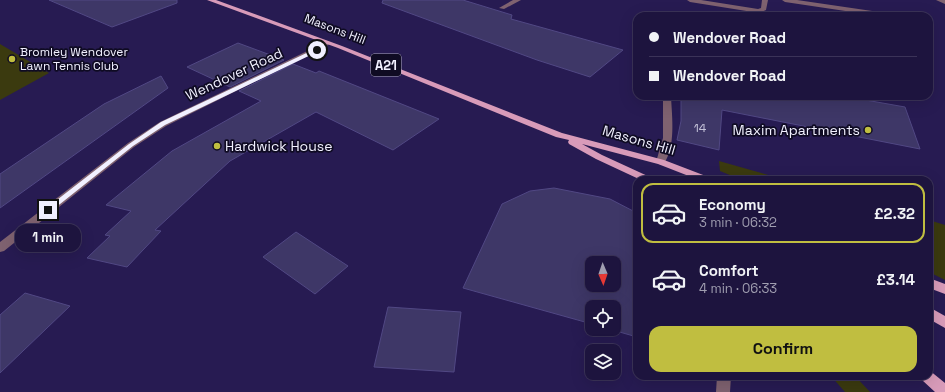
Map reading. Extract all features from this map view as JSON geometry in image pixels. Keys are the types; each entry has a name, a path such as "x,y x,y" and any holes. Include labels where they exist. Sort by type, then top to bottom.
{"main road":[{"name":"Masons Hill","path":"210,0 328,43 559,134 661,162 698,176"},
{"name":"Masons Hill","path":"559,134 599,158 640,176"},
{"path":"933,284 945,289"},
{"path":"933,315 945,323"},
{"path":"932,380 945,392"}],"street":[{"path":"502,8 518,0"},
{"path":"690,0 759,10 764,9 765,0"},
{"path":"785,0 866,12"},
{"path":"939,0 945,2"},
{"name":"Wendover Road","path":"0,248 131,145 163,124 211,99 274,71 328,43"},
{"path":"661,162 665,153 668,131 667,100"},
{"path":"723,392 724,380"}],"shaded area":[{"name":"Bromley Wendover Lawn Tennis Club","path":"0,44 49,73 0,100"},
{"path":"719,161 772,176 732,176 720,171"},
{"path":"933,221 945,225 945,280 933,274"},
{"path":"834,380 859,380 870,392 845,392"}],"building":[{"path":"49,0 177,0 177,3 112,27"},
{"path":"383,0 463,0 512,15 511,19 623,50 590,77 537,60 382,3"},
{"path":"238,43 284,60 230,87 187,67"},
{"name":"Hardwick House","path":"293,64 316,73 319,71 439,119 393,150 316,112 230,161 155,230 161,231 127,267 87,258 110,236 105,235 131,211 106,205 172,151 261,101 239,91"},
{"path":"161,76 168,88 0,208 0,174 104,104"},
{"name":"Maxim Apartments","path":"681,100 866,100 905,107 920,149 722,110 719,150 677,140 681,121"},
{"path":"554,188 610,199 633,211 633,336 621,332 621,300 585,300 585,322 463,288 502,204 530,191"},
{"path":"296,232 348,266 315,294 263,257"},
{"path":"25,293 70,306 0,373 0,315"},
{"path":"388,307 461,312 454,372 374,367"}],"place":[{"name":"Bromley Wendover Lawn Tennis Club","path":"12,59"},
{"name":"Maxim Apartments","path":"868,130"},
{"name":"Hardwick House","path":"217,146"}],"route":[{"path":"48,210 131,145 163,124 180,114 317,50"}]}
